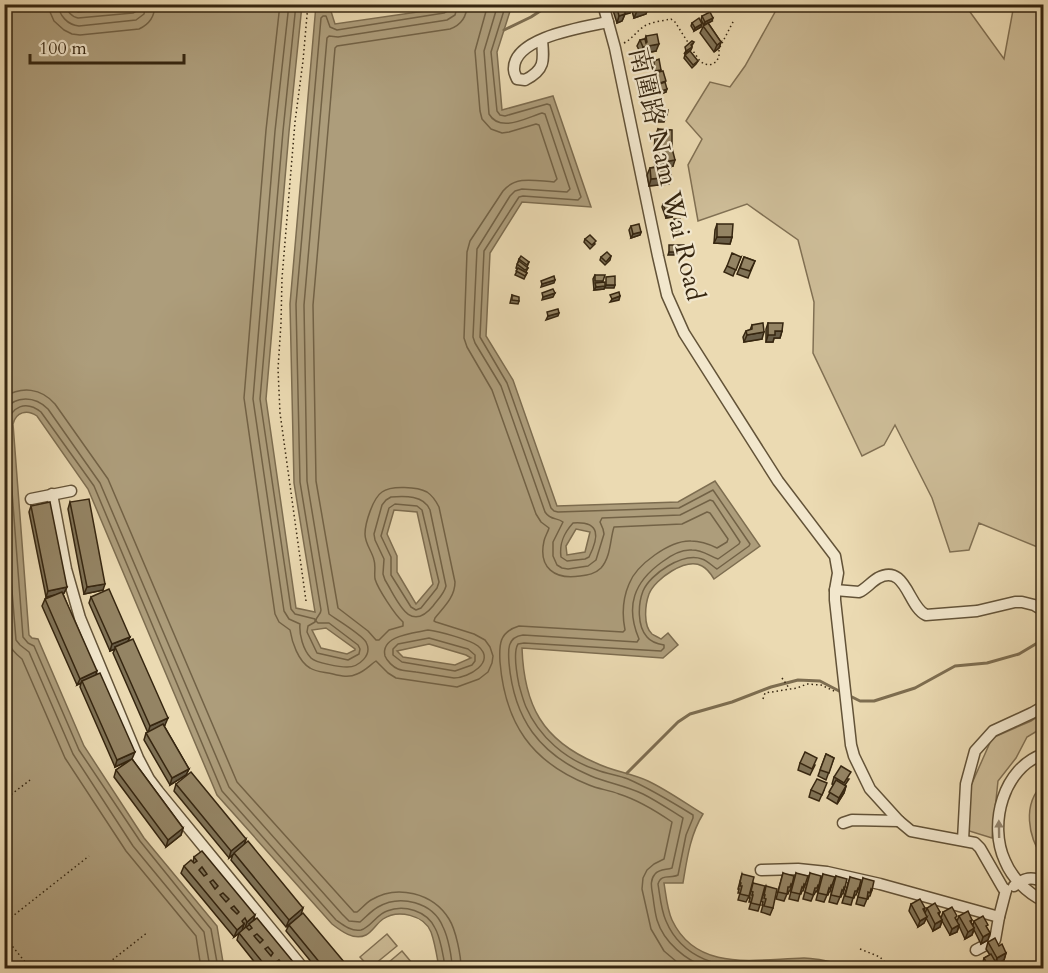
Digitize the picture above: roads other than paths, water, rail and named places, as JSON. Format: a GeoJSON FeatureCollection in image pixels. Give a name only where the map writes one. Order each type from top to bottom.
{"type":"FeatureCollection","features":[{"type":"Feature","properties":{"kind":"street","name":"南圍路 Nam Wai Road"},"geometry":{"type":"LineString","coordinates":[[603,4],[615,48],[667,295],[684,333],[777,481],[835,556],[838,573],[835,590],[839,643],[854,756],[870,789],[899,821],[911,831],[975,843],[1006,890]]}},
{"type":"Feature","properties":{"kind":"street"},"geometry":{"type":"LineString","coordinates":[[542,40],[569,30],[608,22]]}},
{"type":"Feature","properties":{"kind":"street"},"geometry":{"type":"LineString","coordinates":[[31,499],[71,491]]}},
{"type":"Feature","properties":{"kind":"street"},"geometry":{"type":"LineString","coordinates":[[52,494],[75,602],[86,634],[142,766],[158,791],[303,969]]}},
{"type":"Feature","properties":{"kind":"street"},"geometry":{"type":"LineString","coordinates":[[835,590],[859,592],[879,578],[888,575],[904,584],[915,606],[920,613],[926,615],[977,611],[1014,602],[1034,605],[1044,611]]}},
{"type":"Feature","properties":{"kind":"street"},"geometry":{"type":"LineString","coordinates":[[963,840],[966,784],[975,751],[993,731],[1044,706]]}},
{"type":"Feature","properties":{"kind":"street"},"geometry":{"type":"LineString","coordinates":[[1044,754],[1029,761],[1013,779],[1005,794],[999,814],[998,834],[1006,865],[1019,882],[1033,895],[1044,901]]}},
{"type":"Feature","properties":{"kind":"street"},"geometry":{"type":"LineString","coordinates":[[843,823],[852,820],[899,821]]}},
{"type":"Feature","properties":{"kind":"street"},"geometry":{"type":"LineString","coordinates":[[761,870],[798,869],[827,872],[880,884],[999,917]]}},
{"type":"Feature","properties":{"kind":"street"},"geometry":{"type":"LineString","coordinates":[[976,950],[995,940],[1006,890],[1030,878],[1044,882]]}},
{"type":"Feature","properties":{"kind":"water"},"geometry":{"type":"Polygon","coordinates":[[[164,4],[302,5],[266,399],[296,608],[315,612],[294,483],[290,304],[316,5],[329,5],[335,24],[466,5],[512,5],[497,52],[502,110],[553,96],[591,207],[522,202],[490,253],[486,336],[513,380],[557,506],[678,502],[715,481],[760,546],[714,579],[702,566],[688,564],[664,576],[652,588],[646,609],[647,626],[652,634],[661,639],[668,633],[678,645],[663,658],[522,648],[527,687],[532,703],[549,732],[577,754],[602,766],[648,781],[703,814],[692,839],[683,883],[664,883],[672,920],[683,937],[696,948],[712,956],[729,959],[810,958],[859,968],[439,968],[435,945],[428,926],[410,915],[389,916],[368,934],[361,937],[339,930],[217,795],[88,489],[37,416],[26,412],[19,414],[13,424],[29,635],[38,639],[84,746],[144,838],[217,926],[224,968],[5,968],[5,5],[69,5],[78,12],[164,4]],[[394,510],[387,534],[397,556],[397,572],[416,604],[433,584],[417,512],[394,510]],[[576,529],[566,546],[567,555],[585,552],[590,532],[576,529]],[[326,628],[312,630],[321,648],[347,654],[355,650],[326,628]],[[429,644],[397,651],[403,657],[455,665],[471,658],[429,644]]]}},
{"type":"Feature","properties":{"kind":"waterway"},"geometry":{"type":"LineString","coordinates":[[504,30],[551,4]]}},
{"type":"Feature","properties":{"kind":"waterway"},"geometry":{"type":"LineString","coordinates":[[850,696],[860,701],[874,701],[915,688],[955,666],[987,663],[1019,654],[1044,639]]}},
{"type":"Feature","properties":{"kind":"waterway"},"geometry":{"type":"LineString","coordinates":[[627,773],[678,722],[690,714],[798,680],[820,681],[841,692]]}}]}
